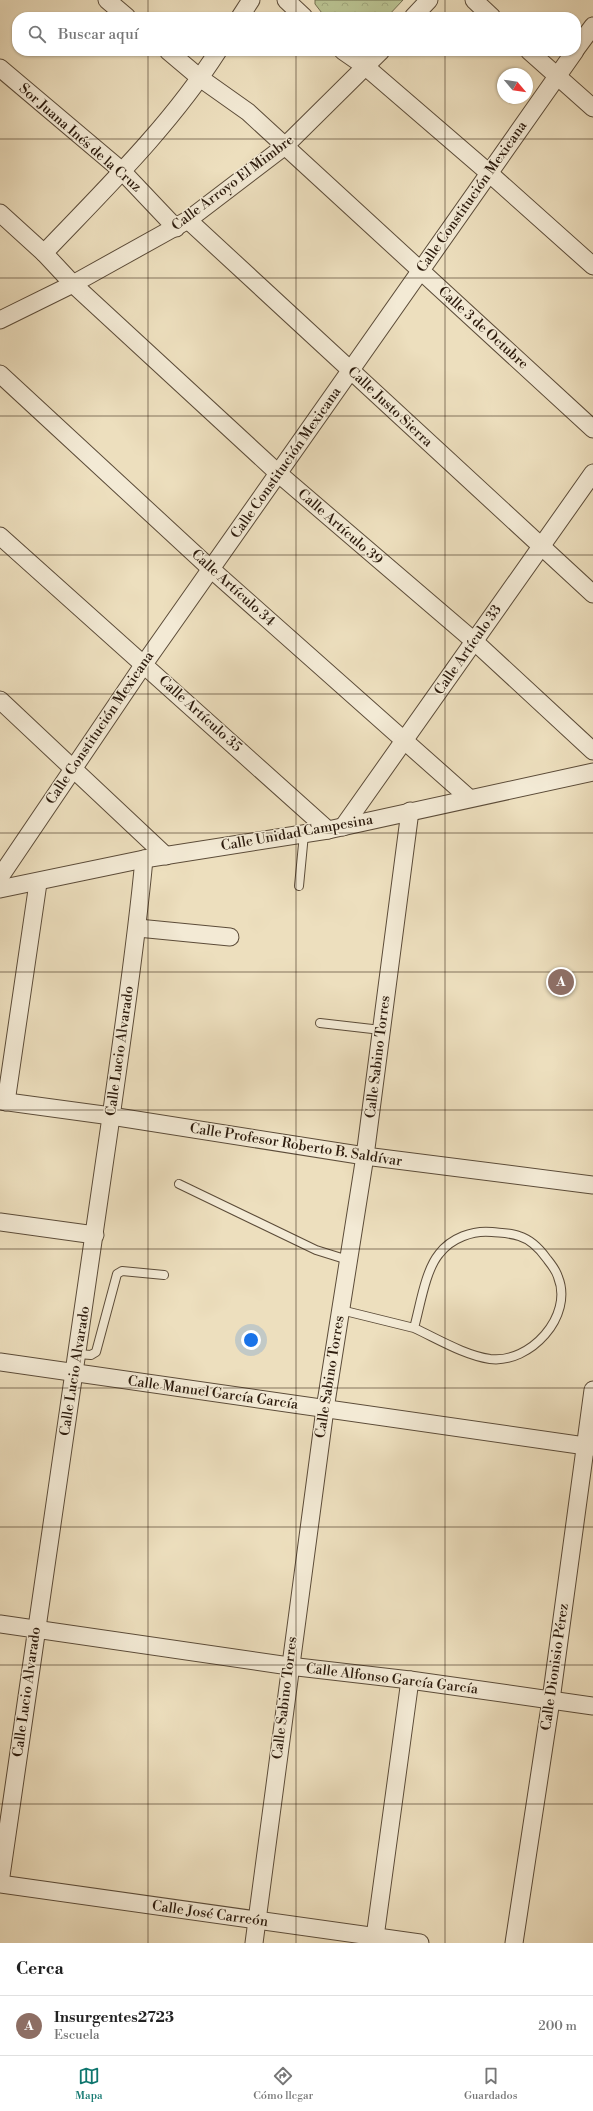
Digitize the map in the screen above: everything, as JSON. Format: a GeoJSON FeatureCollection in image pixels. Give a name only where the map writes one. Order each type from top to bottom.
{"type":"FeatureCollection","features":[{"type":"Feature","properties":{"kind":"street"},"geometry":{"type":"LineString","coordinates":[[107,0],[121,12]]}},
{"type":"Feature","properties":{"kind":"street"},"geometry":{"type":"LineString","coordinates":[[243,12],[250,0]]}},
{"type":"Feature","properties":{"kind":"street"},"geometry":{"type":"LineString","coordinates":[[286,0],[299,12]]}},
{"type":"Feature","properties":{"kind":"street"},"geometry":{"type":"LineString","coordinates":[[418,12],[429,0]]}},
{"type":"Feature","properties":{"kind":"street"},"geometry":{"type":"LineString","coordinates":[[474,0],[487,12]]}},
{"type":"Feature","properties":{"kind":"street","name":"Calle Constitución Mexicana"},"geometry":{"type":"LineString","coordinates":[[581,42],[593,26]]}},
{"type":"Feature","properties":{"kind":"street"},"geometry":{"type":"LineString","coordinates":[[174,56],[200,78]]}},
{"type":"Feature","properties":{"kind":"street"},"geometry":{"type":"LineString","coordinates":[[44,253],[122,171],[200,78],[215,56]]}},
{"type":"Feature","properties":{"kind":"street"},"geometry":{"type":"LineString","coordinates":[[351,56],[366,66],[593,266]]}},
{"type":"Feature","properties":{"kind":"street","name":"Calle Arroyo El Mimbre"},"geometry":{"type":"LineString","coordinates":[[0,320],[73,284],[182,224],[285,146],[376,56]]}},
{"type":"Feature","properties":{"kind":"street"},"geometry":{"type":"LineString","coordinates":[[534,56],[593,108]]}},
{"type":"Feature","properties":{"kind":"street","name":"Calle Constitución Mexicana"},"geometry":{"type":"LineString","coordinates":[[3,865],[279,474],[571,56]]}},
{"type":"Feature","properties":{"kind":"street","name":"Sor Juana Inés de la Cruz"},"geometry":{"type":"LineString","coordinates":[[0,68],[182,224]]}},
{"type":"Feature","properties":{"kind":"street","name":"Calle 3 de Octubre"},"geometry":{"type":"LineString","coordinates":[[200,78],[248,112],[593,428]]}},
{"type":"Feature","properties":{"kind":"street","name":"Calle Artículo 39"},"geometry":{"type":"LineString","coordinates":[[0,213],[44,253],[73,284],[279,474],[474,641],[593,751]]}},
{"type":"Feature","properties":{"kind":"street","name":"Calle Justo Sierra"},"geometry":{"type":"LineString","coordinates":[[182,224],[351,371],[593,594]]}},
{"type":"Feature","properties":{"kind":"street","name":"Calle Artículo 34"},"geometry":{"type":"LineString","coordinates":[[0,374],[211,569],[469,798]]}},
{"type":"Feature","properties":{"kind":"street","name":"Calle Artículo 33"},"geometry":{"type":"LineString","coordinates":[[335,828],[403,740],[593,473]]}},
{"type":"Feature","properties":{"kind":"street","name":"Calle Artículo 35"},"geometry":{"type":"LineString","coordinates":[[0,536],[144,664],[335,828]]}},
{"type":"Feature","properties":{"kind":"street"},"geometry":{"type":"LineString","coordinates":[[0,700],[166,856]]}},
{"type":"Feature","properties":{"kind":"street","name":"Calle Unidad Campesina"},"geometry":{"type":"LineString","coordinates":[[0,889],[144,859],[335,828],[593,772]]}},
{"type":"Feature","properties":{"kind":"street","name":"Calle Sabino Torres"},"geometry":{"type":"LineString","coordinates":[[254,1943],[289,1666],[325,1409],[365,1156],[410,811]]}},
{"type":"Feature","properties":{"kind":"street","name":"Calle Lucio Alvarado"},"geometry":{"type":"LineString","coordinates":[[0,1883],[36,1629],[95,1235],[138,928],[144,859]]}},
{"type":"Feature","properties":{"kind":"street"},"geometry":{"type":"LineString","coordinates":[[3,1101],[38,882]]}},
{"type":"Feature","properties":{"kind":"street"},"geometry":{"type":"LineString","coordinates":[[138,928],[230,937]]}},
{"type":"Feature","properties":{"kind":"street","name":"Calle Profesor Roberto B. Saldívar"},"geometry":{"type":"LineString","coordinates":[[3,1101],[111,1116],[365,1156],[593,1185]]}},
{"type":"Feature","properties":{"kind":"street"},"geometry":{"type":"LineString","coordinates":[[0,1222],[95,1235]]}},
{"type":"Feature","properties":{"kind":"street","name":"Calle Manuel García García"},"geometry":{"type":"LineString","coordinates":[[0,1362],[589,1446]]}},
{"type":"Feature","properties":{"kind":"street","name":"Calle Dionisio Pérez"},"geometry":{"type":"LineString","coordinates":[[514,1943],[589,1446],[593,1390]]}},
{"type":"Feature","properties":{"kind":"street","name":"Calle Alfonso García García"},"geometry":{"type":"LineString","coordinates":[[0,1624],[289,1666],[410,1680],[593,1706]]}},
{"type":"Feature","properties":{"kind":"street"},"geometry":{"type":"LineString","coordinates":[[375,1937],[410,1680]]}},
{"type":"Feature","properties":{"kind":"street","name":"Calle José Carreón"},"geometry":{"type":"LineString","coordinates":[[0,1883],[257,1921],[420,1943]]}},
{"type":"Feature","properties":{"kind":"lane"},"geometry":{"type":"LineString","coordinates":[[299,886],[304,834]]}},
{"type":"Feature","properties":{"kind":"lane"},"geometry":{"type":"LineString","coordinates":[[320,1022],[381,1030]]}},
{"type":"Feature","properties":{"kind":"lane"},"geometry":{"type":"LineString","coordinates":[[179,1184],[316,1250],[348,1260]]}},
{"type":"Feature","properties":{"kind":"lane"},"geometry":{"type":"LineString","coordinates":[[341,1310],[414,1328],[472,1354],[491,1359],[510,1358],[531,1348],[549,1330],[558,1314],[561,1294],[559,1277],[538,1246],[519,1236],[481,1231],[468,1233],[454,1241],[439,1253],[432,1265],[414,1328]]}},
{"type":"Feature","properties":{"kind":"lane"},"geometry":{"type":"LineString","coordinates":[[78,1354],[91,1356],[96,1352],[116,1274],[122,1271],[164,1275]]}},
{"type":"Feature","properties":{"kind":"green space"},"geometry":{"type":"Polygon","coordinates":[[[315,0],[403,0],[392,12],[321,12],[315,4],[315,0]]]}},
{"type":"Feature","properties":{"kind":"place","name":"Insurgentes2723"},"geometry":{"type":"Point","coordinates":[561,982]}}]}
